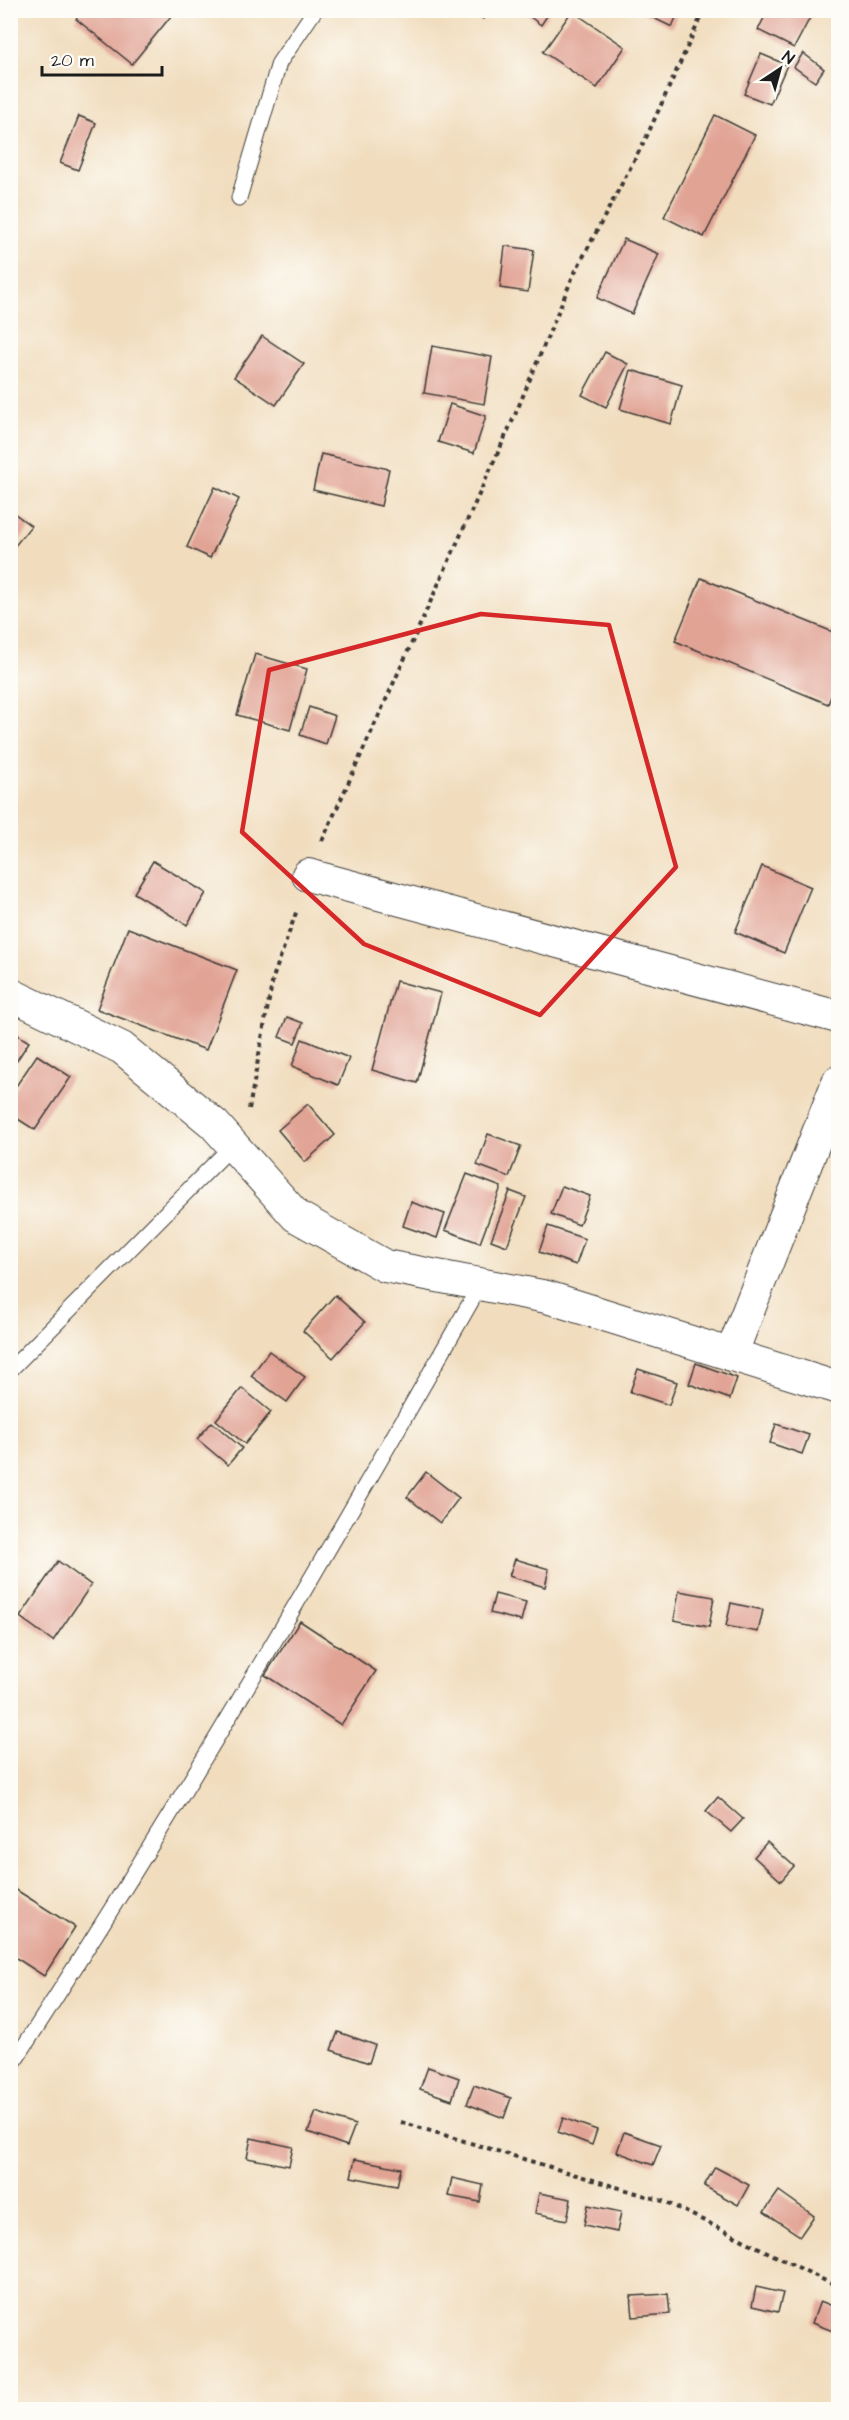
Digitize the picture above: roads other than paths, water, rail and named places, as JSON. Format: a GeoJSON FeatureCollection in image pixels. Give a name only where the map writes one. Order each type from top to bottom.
{"type":"FeatureCollection","features":[{"type":"Feature","properties":{"kind":"street"},"geometry":{"type":"LineString","coordinates":[[308,875],[838,1017]]}},
{"type":"Feature","properties":{"kind":"street"},"geometry":{"type":"LineString","coordinates":[[11,996],[122,1048],[214,1124],[296,1216],[385,1266],[547,1297],[838,1388]]}},
{"type":"Feature","properties":{"kind":"street"},"geometry":{"type":"LineString","coordinates":[[731,1355],[838,1082]]}},
{"type":"Feature","properties":{"kind":"lane"},"geometry":{"type":"LineString","coordinates":[[239,198],[279,63],[315,10]]}},
{"type":"Feature","properties":{"kind":"lane"},"geometry":{"type":"LineString","coordinates":[[10,1370],[243,1156]]}},
{"type":"Feature","properties":{"kind":"lane"},"geometry":{"type":"LineString","coordinates":[[10,2068],[112,1913],[307,1590],[481,1284]]}}]}
